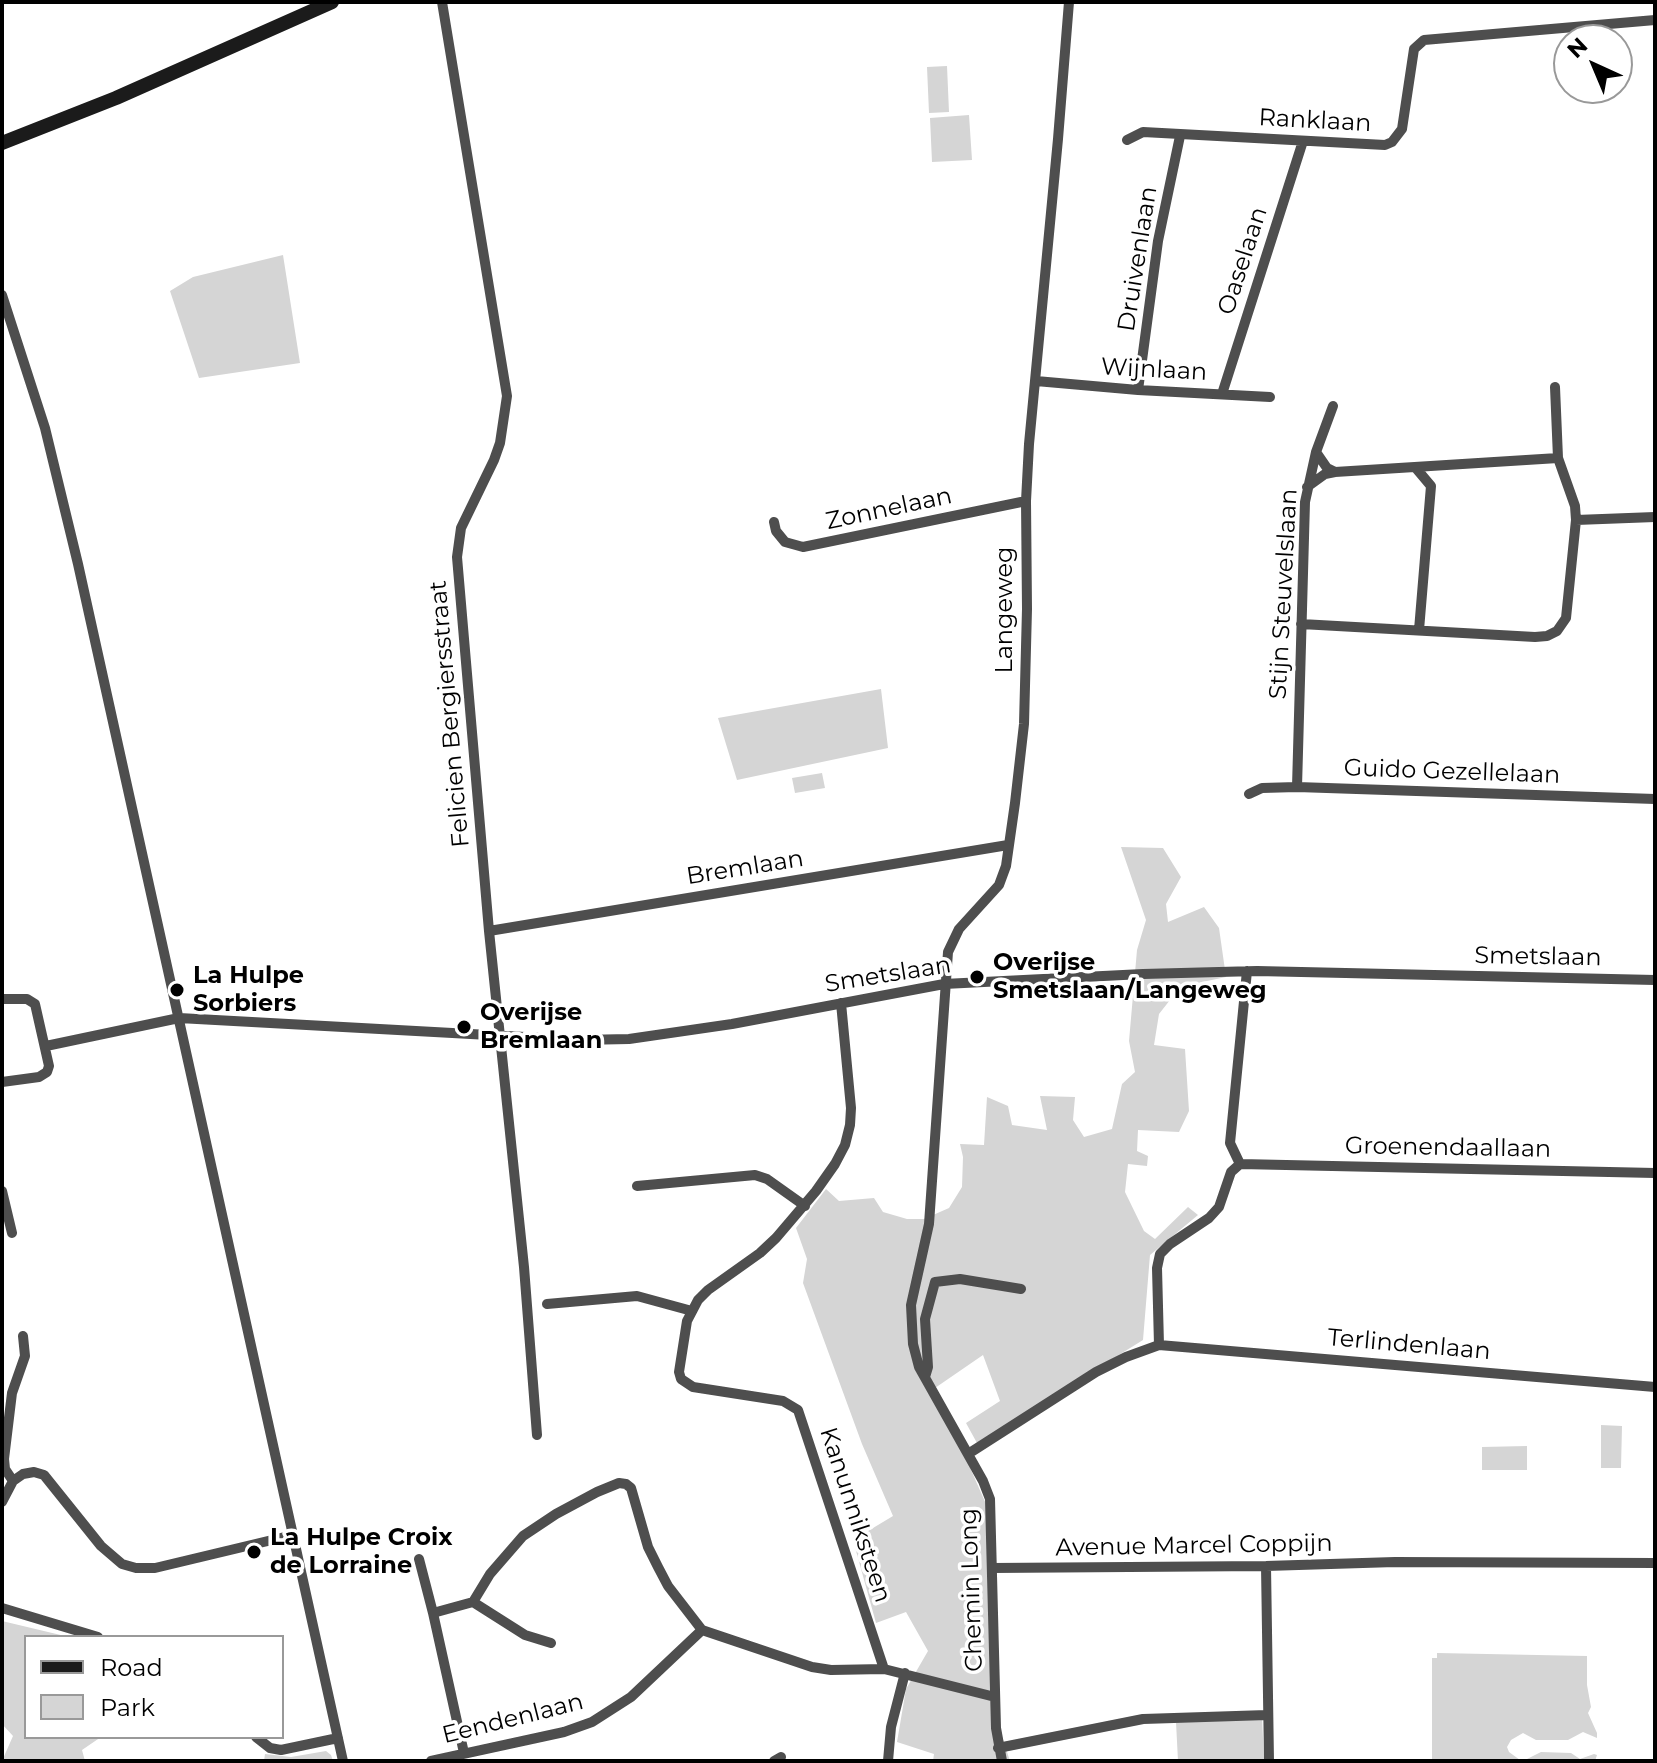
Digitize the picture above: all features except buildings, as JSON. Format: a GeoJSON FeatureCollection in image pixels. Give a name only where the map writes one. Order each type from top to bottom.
{"type":"FeatureCollection","features":[{"type":"Feature","properties":{"kind":"street"},"geometry":{"type":"LineString","coordinates":[[2,143],[116,98],[332,2]]}},
{"type":"Feature","properties":{"kind":"street","name":"Felicien Bergiersstraat"},"geometry":{"type":"LineString","coordinates":[[442,2],[507,396],[500,443],[461,528],[457,557],[537,1435]]}},
{"type":"Feature","properties":{"kind":"street","name":"Langeweg"},"geometry":{"type":"LineString","coordinates":[[931,1198],[944,984],[951,941],[999,885],[1006,866],[1024,724],[1026,501],[1069,2]]}},
{"type":"Feature","properties":{"kind":"street","name":"Ranklaan"},"geometry":{"type":"LineString","coordinates":[[1127,140],[1143,132],[1385,145],[1392,142],[1402,129],[1414,49],[1424,40],[1655,20]]}},
{"type":"Feature","properties":{"kind":"street","name":"Druivenlaan"},"geometry":{"type":"LineString","coordinates":[[1138,390],[1158,241],[1180,136]]}},
{"type":"Feature","properties":{"kind":"street","name":"Oaselaan"},"geometry":{"type":"LineString","coordinates":[[1222,394],[1303,141]]}},
{"type":"Feature","properties":{"kind":"street"},"geometry":{"type":"LineString","coordinates":[[2,295],[45,428],[78,564],[343,1761]]}},
{"type":"Feature","properties":{"kind":"street","name":"Wijnlaan"},"geometry":{"type":"LineString","coordinates":[[1036,381],[1270,397]]}},
{"type":"Feature","properties":{"kind":"street"},"geometry":{"type":"LineString","coordinates":[[1301,624],[1535,637],[1557,631],[1566,618],[1576,520],[1575,506],[1558,458],[1555,387]]}},
{"type":"Feature","properties":{"kind":"street","name":"Stijn Steuvelslaan"},"geometry":{"type":"LineString","coordinates":[[1297,787],[1307,487],[1333,406]]}},
{"type":"Feature","properties":{"kind":"street"},"geometry":{"type":"LineString","coordinates":[[1316,452],[1327,468],[1335,472]]}},
{"type":"Feature","properties":{"kind":"street"},"geometry":{"type":"LineString","coordinates":[[1307,487],[1325,474],[1335,472],[1558,458]]}},
{"type":"Feature","properties":{"kind":"street"},"geometry":{"type":"LineString","coordinates":[[1419,630],[1431,486],[1436,474],[1446,466]]}},
{"type":"Feature","properties":{"kind":"street"},"geometry":{"type":"LineString","coordinates":[[1415,467],[1431,486]]}},
{"type":"Feature","properties":{"kind":"street","name":"Zonnelaan"},"geometry":{"type":"LineString","coordinates":[[774,522],[776,531],[785,542],[803,547],[1026,501]]}},
{"type":"Feature","properties":{"kind":"street"},"geometry":{"type":"LineString","coordinates":[[1576,520],[1655,517]]}},
{"type":"Feature","properties":{"kind":"street","name":"Guido Gezellelaan"},"geometry":{"type":"LineString","coordinates":[[1249,794],[1262,788],[1297,787],[1655,799]]}},
{"type":"Feature","properties":{"kind":"street","name":"Bremlaan"},"geometry":{"type":"LineString","coordinates":[[489,931],[1008,845]]}},
{"type":"Feature","properties":{"kind":"street"},"geometry":{"type":"LineString","coordinates":[[968,1454],[1096,1372],[1134,1353],[1159,1345],[1157,1268],[1160,1254],[1219,1207],[1231,1172],[1240,1164],[1230,1143],[1247,971]]}},
{"type":"Feature","properties":{"kind":"street","name":"Smetslaan"},"geometry":{"type":"LineString","coordinates":[[46,1046],[179,1018],[580,1040],[629,1039],[732,1024],[944,984],[1247,971],[1655,980]]}},
{"type":"Feature","properties":{"kind":"street"},"geometry":{"type":"LineString","coordinates":[[2,999],[31,1000],[38,1014],[49,1066],[47,1072],[39,1077],[2,1082]]}},
{"type":"Feature","properties":{"kind":"street","name":"Kanunniksteen"},"geometry":{"type":"LineString","coordinates":[[841,1003],[850,1125],[835,1164],[805,1206],[760,1253],[708,1290],[692,1311],[687,1321],[679,1372],[686,1384],[783,1401],[791,1404],[801,1416],[884,1669]]}},
{"type":"Feature","properties":{"kind":"street","name":"Groenendaallaan"},"geometry":{"type":"LineString","coordinates":[[1240,1164],[1655,1173]]}},
{"type":"Feature","properties":{"kind":"street"},"geometry":{"type":"LineString","coordinates":[[637,1186],[755,1175],[767,1179],[805,1206]]}},
{"type":"Feature","properties":{"kind":"street"},"geometry":{"type":"LineString","coordinates":[[2,1191],[12,1233]]}},
{"type":"Feature","properties":{"kind":"street","name":"Chemin Long"},"geometry":{"type":"LineString","coordinates":[[931,1198],[928,1238],[914,1286],[911,1317],[913,1344],[925,1377],[990,1499],[995,1697],[998,1748],[1002,1761]]}},
{"type":"Feature","properties":{"kind":"street"},"geometry":{"type":"LineString","coordinates":[[925,1377],[928,1367],[925,1319],[935,1282],[960,1279],[1021,1289]]}},
{"type":"Feature","properties":{"kind":"street"},"geometry":{"type":"LineString","coordinates":[[547,1304],[637,1296],[692,1311]]}},
{"type":"Feature","properties":{"kind":"street"},"geometry":{"type":"LineString","coordinates":[[13,1481],[5,1469],[4,1459],[12,1393],[25,1356],[23,1336]]}},
{"type":"Feature","properties":{"kind":"street","name":"Terlindenlaan"},"geometry":{"type":"LineString","coordinates":[[1159,1345],[1655,1387]]}},
{"type":"Feature","properties":{"kind":"street"},"geometry":{"type":"LineString","coordinates":[[2,1502],[13,1481],[23,1474],[34,1472],[44,1475],[101,1546],[122,1564],[136,1568],[155,1568],[293,1535]]}},
{"type":"Feature","properties":{"kind":"street"},"geometry":{"type":"LineString","coordinates":[[473,1602],[479,1589],[511,1548],[536,1526],[597,1492],[619,1483],[626,1484],[631,1488],[648,1547],[663,1577],[684,1610],[702,1630],[812,1667],[831,1670],[884,1669],[995,1697]]}},
{"type":"Feature","properties":{"kind":"street"},"geometry":{"type":"LineString","coordinates":[[419,1559],[464,1753]]}},
{"type":"Feature","properties":{"kind":"street","name":"Avenue Marcel Coppijn"},"geometry":{"type":"LineString","coordinates":[[992,1568],[1395,1562],[1655,1563]]}},
{"type":"Feature","properties":{"kind":"street"},"geometry":{"type":"LineString","coordinates":[[1266,1566],[1269,1761]]}},
{"type":"Feature","properties":{"kind":"street"},"geometry":{"type":"LineString","coordinates":[[433,1613],[473,1602],[525,1635],[551,1643]]}},
{"type":"Feature","properties":{"kind":"street"},"geometry":{"type":"LineString","coordinates":[[2,1608],[91,1635]]}},
{"type":"Feature","properties":{"kind":"street","name":"Eendenlaan"},"geometry":{"type":"LineString","coordinates":[[431,1761],[452,1759],[464,1753],[564,1732],[592,1722],[631,1697],[702,1630]]}},
{"type":"Feature","properties":{"kind":"street"},"geometry":{"type":"LineString","coordinates":[[888,1761],[891,1727],[905,1673]]}},
{"type":"Feature","properties":{"kind":"street"},"geometry":{"type":"LineString","coordinates":[[998,1748],[1143,1719],[1267,1715]]}},
{"type":"Feature","properties":{"kind":"street"},"geometry":{"type":"LineString","coordinates":[[259,1739],[270,1748],[281,1750],[338,1738]]}},
{"type":"Feature","properties":{"kind":"green space"},"geometry":{"type":"Polygon","coordinates":[[[947,66],[949,112],[929,113],[927,67],[947,66]]]}},
{"type":"Feature","properties":{"kind":"green space"},"geometry":{"type":"Polygon","coordinates":[[[969,115],[972,160],[932,162],[930,118],[969,115]]]}},
{"type":"Feature","properties":{"kind":"green space"},"geometry":{"type":"Polygon","coordinates":[[[283,255],[300,363],[199,378],[170,291],[193,277],[283,255]]]}},
{"type":"Feature","properties":{"kind":"green space"},"geometry":{"type":"Polygon","coordinates":[[[881,689],[888,748],[737,780],[718,718],[881,689]]]}},
{"type":"Feature","properties":{"kind":"green space"},"geometry":{"type":"Polygon","coordinates":[[[822,773],[825,788],[795,793],[792,778],[822,773]]]}},
{"type":"Feature","properties":{"kind":"green space"},"geometry":{"type":"Polygon","coordinates":[[[1121,847],[1163,848],[1181,877],[1166,904],[1168,922],[1204,907],[1219,928],[1226,977],[1188,985],[1159,1014],[1154,1045],[1185,1049],[1189,1111],[1179,1132],[1138,1130],[1137,1151],[1148,1156],[1147,1166],[1128,1164],[1125,1192],[1144,1231],[1155,1239],[1188,1207],[1198,1215],[1150,1255],[1143,1340],[977,1443],[966,1423],[1000,1401],[983,1355],[935,1388],[986,1504],[991,1703],[1010,1761],[933,1761],[934,1754],[897,1742],[906,1689],[928,1651],[906,1612],[876,1623],[853,1540],[893,1516],[862,1444],[803,1283],[807,1259],[796,1228],[826,1189],[839,1201],[874,1198],[883,1212],[907,1219],[924,1219],[949,1208],[962,1187],[960,1144],[984,1145],[987,1097],[1008,1106],[1012,1125],[1047,1130],[1040,1096],[1075,1097],[1073,1120],[1084,1137],[1112,1129],[1122,1084],[1135,1072],[1129,1041],[1137,950],[1146,920],[1121,847]]]}},
{"type":"Feature","properties":{"kind":"green space"},"geometry":{"type":"Polygon","coordinates":[[[1601,1425],[1622,1426],[1621,1468],[1601,1468],[1601,1425]]]}},
{"type":"Feature","properties":{"kind":"green space"},"geometry":{"type":"Polygon","coordinates":[[[1527,1446],[1527,1470],[1482,1470],[1482,1447],[1527,1446]]]}},
{"type":"Feature","properties":{"kind":"green space"},"geometry":{"type":"Polygon","coordinates":[[[2,1621],[61,1635],[24,1635],[24,1739],[98,1739],[82,1750],[85,1761],[2,1761],[13,1736],[2,1724],[2,1621]]]}},
{"type":"Feature","properties":{"kind":"green space"},"geometry":{"type":"Polygon","coordinates":[[[1437,1653],[1587,1656],[1591,1707],[1588,1713],[1597,1738],[1583,1732],[1568,1740],[1536,1740],[1523,1733],[1511,1740],[1507,1747],[1520,1760],[1541,1752],[1571,1753],[1580,1759],[1594,1754],[1597,1755],[1595,1761],[1432,1761],[1432,1658],[1437,1658],[1437,1653]]]}},
{"type":"Feature","properties":{"kind":"green space"},"geometry":{"type":"Polygon","coordinates":[[[1262,1716],[1264,1761],[1178,1761],[1176,1722],[1262,1716]]]}},
{"type":"Feature","properties":{"kind":"green space"},"geometry":{"type":"Polygon","coordinates":[[[326,1751],[333,1761],[264,1761],[265,1754],[291,1757],[326,1751]]]}},
{"type":"Feature","properties":{"kind":"place","name":"Overijse Smetslaan/Langeweg"},"geometry":{"type":"Point","coordinates":[977,977]}},
{"type":"Feature","properties":{"kind":"place","name":"La Hulpe Sorbiers"},"geometry":{"type":"Point","coordinates":[177,990]}},
{"type":"Feature","properties":{"kind":"place","name":"Overijse Bremlaan"},"geometry":{"type":"Point","coordinates":[464,1027]}},
{"type":"Feature","properties":{"kind":"place","name":"La Hulpe Croix de Lorraine"},"geometry":{"type":"Point","coordinates":[254,1552]}}]}
